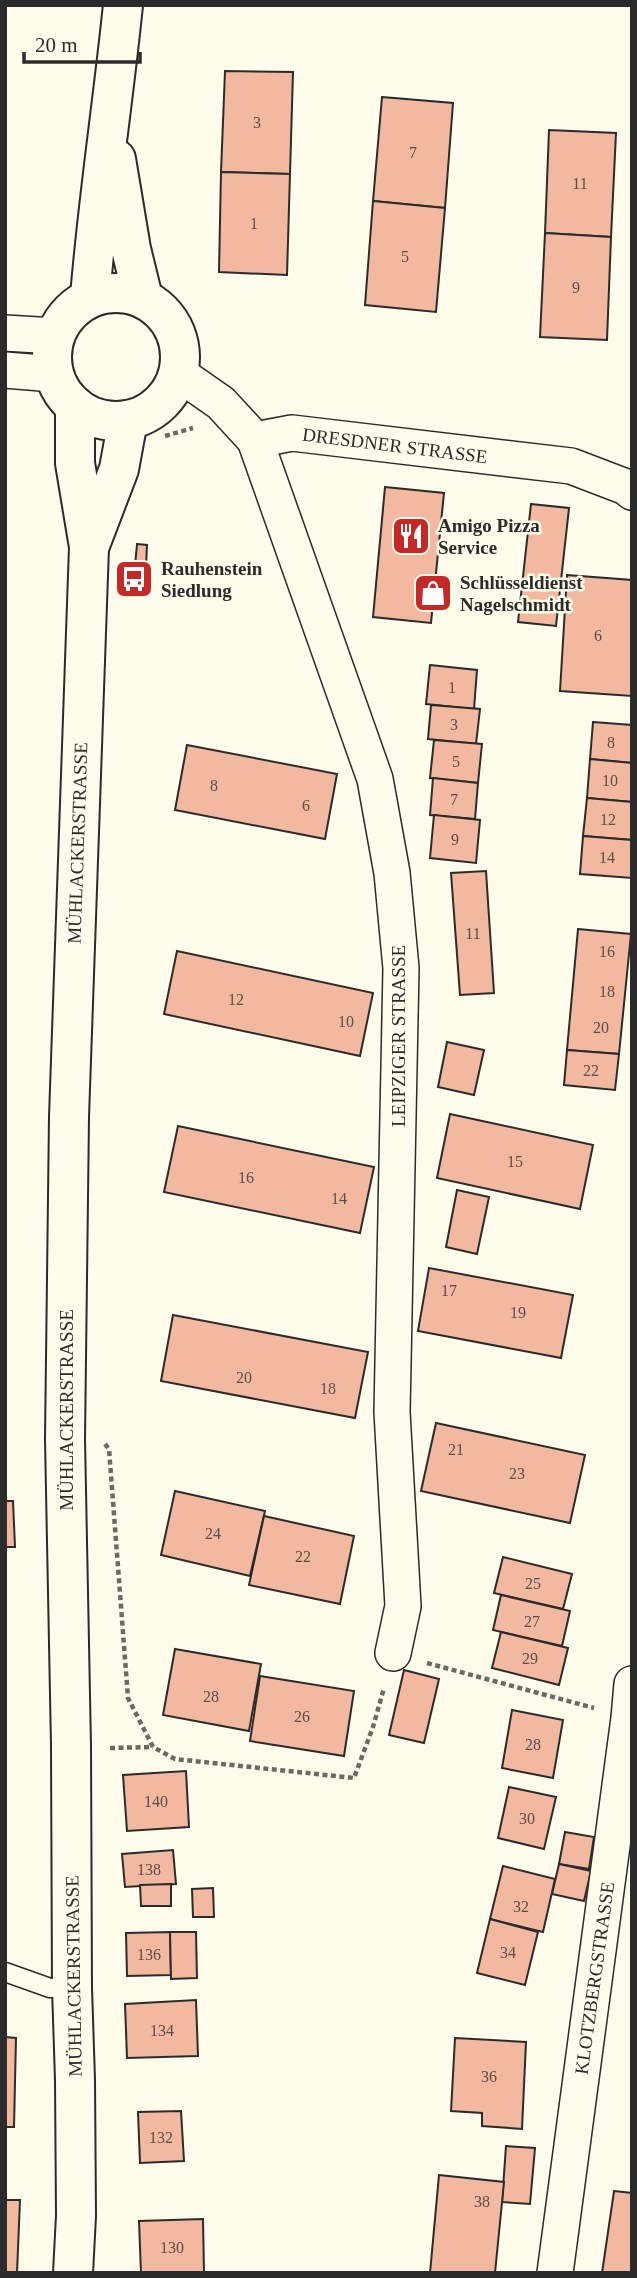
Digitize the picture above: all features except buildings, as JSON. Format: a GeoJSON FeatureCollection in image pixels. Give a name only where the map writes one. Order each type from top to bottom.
{"type":"FeatureCollection","features":[{"type":"Feature","properties":{"kind":"street"},"geometry":{"type":"LineString","coordinates":[[90,297],[97,212],[111,125],[123,5]]}},
{"type":"Feature","properties":{"kind":"street"},"geometry":{"type":"LineString","coordinates":[[111,125],[131,249],[143,298]]}},
{"type":"Feature","properties":{"kind":"street"},"geometry":{"type":"LineString","coordinates":[[108,292],[143,298],[158,307],[170,321],[178,338],[181,355],[172,390],[160,404],[145,414],[128,420],[110,421],[91,416],[75,406],[62,391],[55,355],[63,320],[75,307],[90,297],[108,292]]}},
{"type":"Feature","properties":{"kind":"street"},"geometry":{"type":"LineString","coordinates":[[5,333],[55,355]]}},
{"type":"Feature","properties":{"kind":"street"},"geometry":{"type":"LineString","coordinates":[[5,370],[55,355]]}},
{"type":"Feature","properties":{"kind":"street"},"geometry":{"type":"LineString","coordinates":[[178,373],[221,403],[255,440]]}},
{"type":"Feature","properties":{"kind":"street","name":"MÜHLACKERSTRASSE"},"geometry":{"type":"LineString","coordinates":[[73,2273],[76,2216],[75,2080],[65,1438],[69,1117],[80,743],[89,547],[75,463],[75,406]]}},
{"type":"Feature","properties":{"kind":"street","name":"MÜHLACKERSTRASSE"},"geometry":{"type":"LineString","coordinates":[[89,547],[119,469],[128,420]]}},
{"type":"Feature","properties":{"kind":"street","name":"DRESDNER STRASSE"},"geometry":{"type":"LineString","coordinates":[[255,440],[292,433],[571,466],[626,487],[632,492]]}},
{"type":"Feature","properties":{"kind":"street","name":"LEIPZIGER STRASSE"},"geometry":{"type":"LineString","coordinates":[[255,440],[375,779],[392,873],[401,968],[391,1412],[403,1606],[393,1653]]}},
{"type":"Feature","properties":{"kind":"street","name":"KLOTZBERGSTRASSE"},"geometry":{"type":"LineString","coordinates":[[555,2273],[630,1701]]}},
{"type":"Feature","properties":{"kind":"lane"},"geometry":{"type":"LineString","coordinates":[[5,1972],[50,1988],[72,1988]]}},
{"type":"Feature","properties":{"kind":"path"},"geometry":{"type":"LineString","coordinates":[[65,1438],[100,1440],[109,1449],[128,1698],[153,1747]]}},
{"type":"Feature","properties":{"kind":"path"},"geometry":{"type":"LineString","coordinates":[[105,1748],[153,1747],[175,1759],[354,1778],[373,1727],[393,1653],[630,1701]]}},
{"type":"Feature","properties":{"kind":"place","name":"Amigo Pizza Service"},"geometry":{"type":"Point","coordinates":[411,536]}},
{"type":"Feature","properties":{"kind":"place","name":"Rauhenstein Siedlung"},"geometry":{"type":"Point","coordinates":[134,579]}},
{"type":"Feature","properties":{"kind":"place","name":"Schlüsseldienst Nagelschmidt"},"geometry":{"type":"Point","coordinates":[433,593]}}]}
